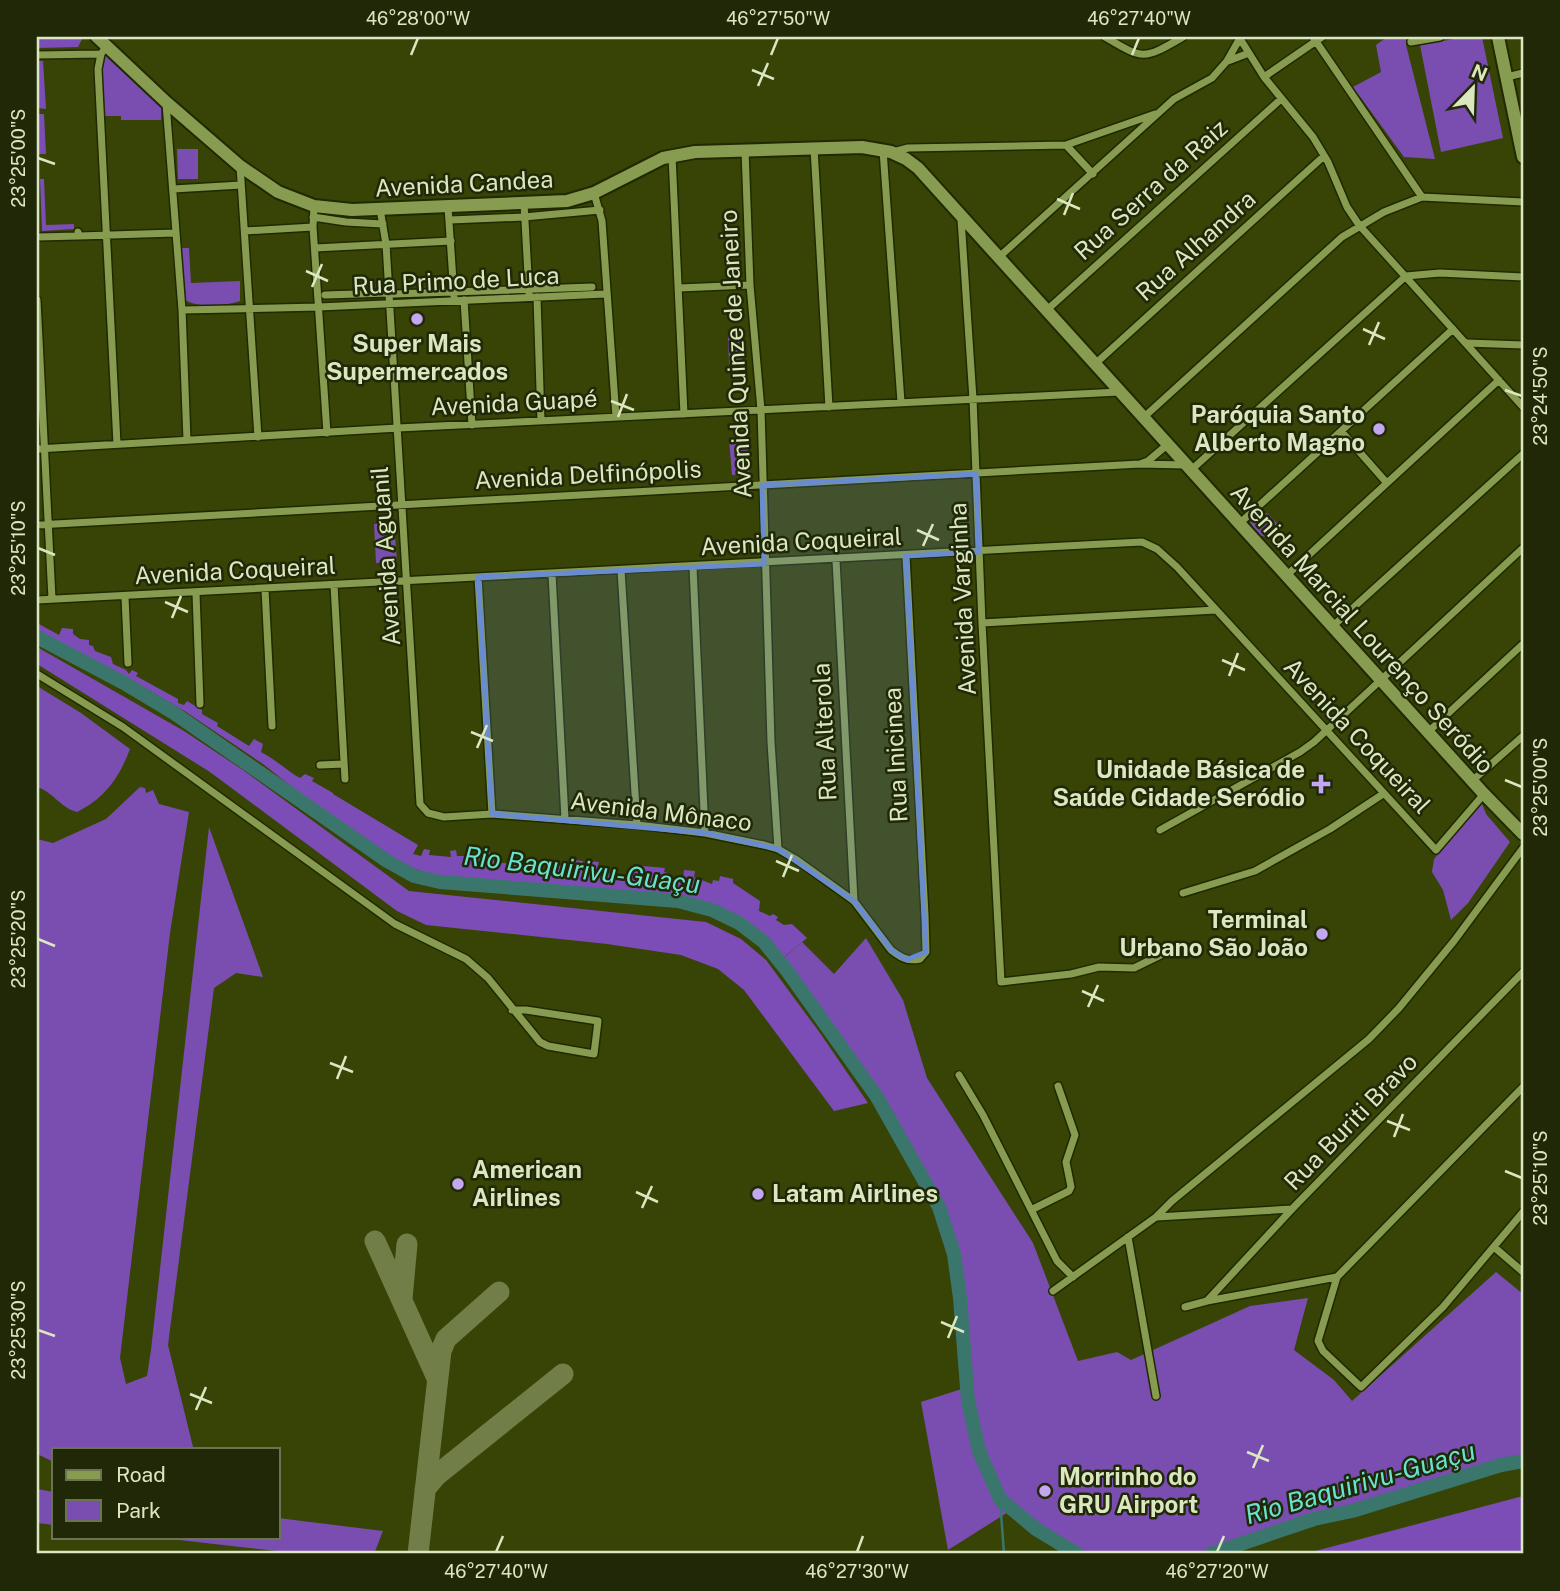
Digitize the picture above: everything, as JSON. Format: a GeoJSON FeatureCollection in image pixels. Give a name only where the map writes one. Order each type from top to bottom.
{"type":"FeatureCollection","features":[{"type":"Feature","properties":{"kind":"main road","name":"Avenida Candea"},"geometry":{"type":"LineString","coordinates":[[97,37],[104,51],[240,166],[314,212],[380,209],[449,213],[524,203],[566,201],[594,193],[649,164],[695,152],[862,147],[887,151]]}},
{"type":"Feature","properties":{"kind":"main road"},"geometry":{"type":"LineString","coordinates":[[1498,37],[1523,157]]}},
{"type":"Feature","properties":{"kind":"main road","name":"Avenida Marcial Lourenço Seródio"},"geometry":{"type":"LineString","coordinates":[[887,151],[912,163],[961,215],[1483,794],[1523,834]]}},
{"type":"Feature","properties":{"kind":"street"},"geometry":{"type":"LineString","coordinates":[[1105,37],[1140,55],[1155,53],[1183,37]]}},
{"type":"Feature","properties":{"kind":"street"},"geometry":{"type":"LineString","coordinates":[[1411,42],[1440,37]]}},
{"type":"Feature","properties":{"kind":"street"},"geometry":{"type":"LineString","coordinates":[[999,257],[1157,114],[1184,93],[1212,78],[1227,61],[1239,38],[1281,99],[1313,137],[1359,225],[1523,407]]}},
{"type":"Feature","properties":{"kind":"street"},"geometry":{"type":"LineString","coordinates":[[1265,77],[1317,38],[1422,197]]}},
{"type":"Feature","properties":{"kind":"street"},"geometry":{"type":"LineString","coordinates":[[37,55],[104,51]]}},
{"type":"Feature","properties":{"kind":"street"},"geometry":{"type":"LineString","coordinates":[[104,51],[98,61],[117,444]]}},
{"type":"Feature","properties":{"kind":"street"},"geometry":{"type":"LineString","coordinates":[[1227,61],[1249,53]]}},
{"type":"Feature","properties":{"kind":"street"},"geometry":{"type":"LineString","coordinates":[[1507,78],[1523,73]]}},
{"type":"Feature","properties":{"kind":"street","name":"Rua Serra da Raiz"},"geometry":{"type":"LineString","coordinates":[[1048,309],[1281,99]]}},
{"type":"Feature","properties":{"kind":"street"},"geometry":{"type":"LineString","coordinates":[[166,102],[182,310],[187,440]]}},
{"type":"Feature","properties":{"kind":"street"},"geometry":{"type":"LineString","coordinates":[[901,402],[887,151],[908,148],[1066,145],[1157,114]]}},
{"type":"Feature","properties":{"kind":"street"},"geometry":{"type":"LineString","coordinates":[[1066,145],[1093,174]]}},
{"type":"Feature","properties":{"kind":"street"},"geometry":{"type":"LineString","coordinates":[[814,148],[829,407]]}},
{"type":"Feature","properties":{"kind":"street","name":"Avenida Quinze de Janeiro"},"geometry":{"type":"LineString","coordinates":[[745,150],[750,285],[761,410],[764,564],[778,849]]}},
{"type":"Feature","properties":{"kind":"street"},"geometry":{"type":"LineString","coordinates":[[672,156],[684,414]]}},
{"type":"Feature","properties":{"kind":"street","name":"Rua Alhandra"},"geometry":{"type":"LineString","coordinates":[[1096,365],[1324,156]]}},
{"type":"Feature","properties":{"kind":"street"},"geometry":{"type":"LineString","coordinates":[[240,166],[258,437]]}},
{"type":"Feature","properties":{"kind":"street"},"geometry":{"type":"LineString","coordinates":[[173,189],[241,186]]}},
{"type":"Feature","properties":{"kind":"street"},"geometry":{"type":"LineString","coordinates":[[594,193],[600,210],[616,417]]}},
{"type":"Feature","properties":{"kind":"street"},"geometry":{"type":"LineString","coordinates":[[1142,418],[1283,289],[1359,225],[1397,205],[1422,197],[1523,202]]}},
{"type":"Feature","properties":{"kind":"street"},"geometry":{"type":"LineString","coordinates":[[524,203],[541,421]]}},
{"type":"Feature","properties":{"kind":"street","name":"Avenida Aguanil"},"geometry":{"type":"LineString","coordinates":[[380,209],[391,294],[389,303],[420,804],[428,813]]}},
{"type":"Feature","properties":{"kind":"street"},"geometry":{"type":"LineString","coordinates":[[454,296],[449,213],[524,217],[600,210]]}},
{"type":"Feature","properties":{"kind":"street"},"geometry":{"type":"LineString","coordinates":[[327,433],[314,212],[346,222],[383,224]]}},
{"type":"Feature","properties":{"kind":"street","name":"Avenida Varginha"},"geometry":{"type":"LineString","coordinates":[[961,215],[973,399],[1001,982],[1071,974],[1099,967],[1134,968],[1175,947]]}},
{"type":"Feature","properties":{"kind":"street"},"geometry":{"type":"LineString","coordinates":[[245,231],[313,227]]}},
{"type":"Feature","properties":{"kind":"street"},"geometry":{"type":"LineString","coordinates":[[37,237],[78,236],[78,232],[79,236],[175,233]]}},
{"type":"Feature","properties":{"kind":"street"},"geometry":{"type":"LineString","coordinates":[[315,248],[452,241]]}},
{"type":"Feature","properties":{"kind":"street"},"geometry":{"type":"LineString","coordinates":[[1188,468],[1406,276],[1440,273],[1523,277]]}},
{"type":"Feature","properties":{"kind":"street"},"geometry":{"type":"LineString","coordinates":[[679,288],[750,285]]}},
{"type":"Feature","properties":{"kind":"street"},"geometry":{"type":"LineString","coordinates":[[324,295],[532,294],[592,287]]}},
{"type":"Feature","properties":{"kind":"street","name":"Rua Primo de Luca"},"geometry":{"type":"LineString","coordinates":[[182,310],[319,307],[454,296],[464,300],[532,294],[605,294]]}},
{"type":"Feature","properties":{"kind":"street"},"geometry":{"type":"LineString","coordinates":[[464,300],[472,425]]}},
{"type":"Feature","properties":{"kind":"street"},"geometry":{"type":"LineString","coordinates":[[37,303],[41,449],[49,525],[52,599]]}},
{"type":"Feature","properties":{"kind":"street"},"geometry":{"type":"LineString","coordinates":[[1240,523],[1453,329]]}},
{"type":"Feature","properties":{"kind":"street"},"geometry":{"type":"LineString","coordinates":[[1467,343],[1523,345]]}},
{"type":"Feature","properties":{"kind":"street"},"geometry":{"type":"LineString","coordinates":[[1287,575],[1499,380]]}},
{"type":"Feature","properties":{"kind":"street","name":"Avenida Guapé"},"geometry":{"type":"LineString","coordinates":[[41,449],[398,428],[1119,392]]}},
{"type":"Feature","properties":{"kind":"street"},"geometry":{"type":"LineString","coordinates":[[1340,431],[1387,482]]}},
{"type":"Feature","properties":{"kind":"street"},"geometry":{"type":"LineString","coordinates":[[1140,464],[1148,461],[1167,445]]}},
{"type":"Feature","properties":{"kind":"street"},"geometry":{"type":"LineString","coordinates":[[1333,626],[1523,454]]}},
{"type":"Feature","properties":{"kind":"street","name":"Avenida Delfinópolis"},"geometry":{"type":"LineString","coordinates":[[37,525],[1140,464],[1188,468]]}},
{"type":"Feature","properties":{"kind":"street","name":"Avenida Coqueiral"},"geometry":{"type":"LineString","coordinates":[[37,600],[764,564],[1142,542],[1165,556],[1436,850],[1483,794]]}},
{"type":"Feature","properties":{"kind":"street"},"geometry":{"type":"LineString","coordinates":[[1160,830],[1300,752],[1325,732],[1523,548]]}},
{"type":"Feature","properties":{"kind":"street","name":"Rua Inicinea"},"geometry":{"type":"LineString","coordinates":[[906,556],[926,952]]}},
{"type":"Feature","properties":{"kind":"street","name":"Rua Alterola"},"geometry":{"type":"LineString","coordinates":[[836,560],[854,901]]}},
{"type":"Feature","properties":{"kind":"street"},"geometry":{"type":"LineString","coordinates":[[693,567],[705,833]]}},
{"type":"Feature","properties":{"kind":"street"},"geometry":{"type":"LineString","coordinates":[[621,570],[637,825]]}},
{"type":"Feature","properties":{"kind":"street"},"geometry":{"type":"LineString","coordinates":[[552,574],[565,819]]}},
{"type":"Feature","properties":{"kind":"street"},"geometry":{"type":"LineString","coordinates":[[478,577],[492,814]]}},
{"type":"Feature","properties":{"kind":"street"},"geometry":{"type":"LineString","coordinates":[[334,585],[345,779]]}},
{"type":"Feature","properties":{"kind":"street"},"geometry":{"type":"LineString","coordinates":[[265,589],[272,726]]}},
{"type":"Feature","properties":{"kind":"street"},"geometry":{"type":"LineString","coordinates":[[196,593],[200,704]]}},
{"type":"Feature","properties":{"kind":"street"},"geometry":{"type":"LineString","coordinates":[[125,597],[128,663]]}},
{"type":"Feature","properties":{"kind":"street"},"geometry":{"type":"LineString","coordinates":[[982,623],[1216,610]]}},
{"type":"Feature","properties":{"kind":"street"},"geometry":{"type":"LineString","coordinates":[[1428,732],[1523,644]]}},
{"type":"Feature","properties":{"kind":"street"},"geometry":{"type":"LineString","coordinates":[[37,674],[123,727],[394,923],[466,958],[488,978],[512,1010],[540,1042],[548,1046],[594,1054],[598,1021],[512,1010]]}},
{"type":"Feature","properties":{"kind":"street"},"geometry":{"type":"LineString","coordinates":[[1472,781],[1523,736]]}},
{"type":"Feature","properties":{"kind":"street"},"geometry":{"type":"LineString","coordinates":[[320,765],[344,764]]}},
{"type":"Feature","properties":{"kind":"street"},"geometry":{"type":"LineString","coordinates":[[1183,893],[1255,871],[1330,829],[1383,794]]}},
{"type":"Feature","properties":{"kind":"street","name":"Avenida Mônaco"},"geometry":{"type":"LineString","coordinates":[[428,813],[444,817],[492,814],[637,825],[705,833],[778,849],[820,875],[854,901],[898,956],[914,960],[920,959],[926,952]]}},
{"type":"Feature","properties":{"kind":"street"},"geometry":{"type":"LineString","coordinates":[[1053,1291],[1156,1217],[1369,1039],[1399,1008],[1438,960],[1523,848]]}},
{"type":"Feature","properties":{"kind":"street","name":"Rua Buriti Bravo"},"geometry":{"type":"LineString","coordinates":[[1207,1301],[1292,1209],[1523,972]]}},
{"type":"Feature","properties":{"kind":"street"},"geometry":{"type":"LineString","coordinates":[[960,1075],[1057,1261],[1073,1277]]}},
{"type":"Feature","properties":{"kind":"street"},"geometry":{"type":"LineString","coordinates":[[1031,1210],[1069,1191],[1071,1187],[1066,1162],[1076,1135],[1058,1086]]}},
{"type":"Feature","properties":{"kind":"street"},"geometry":{"type":"LineString","coordinates":[[1523,1087],[1337,1277],[1318,1341],[1323,1351],[1361,1387],[1443,1307],[1523,1212]]}},
{"type":"Feature","properties":{"kind":"street"},"geometry":{"type":"LineString","coordinates":[[1172,1201],[1173,1208],[1183,1216]]}},
{"type":"Feature","properties":{"kind":"street"},"geometry":{"type":"LineString","coordinates":[[1156,1217],[1292,1209]]}},
{"type":"Feature","properties":{"kind":"street"},"geometry":{"type":"LineString","coordinates":[[1128,1237],[1156,1396]]}},
{"type":"Feature","properties":{"kind":"street"},"geometry":{"type":"LineString","coordinates":[[1494,1247],[1523,1272]]}},
{"type":"Feature","properties":{"kind":"street"},"geometry":{"type":"LineString","coordinates":[[1185,1307],[1337,1277]]}},
{"type":"Feature","properties":{"kind":"highlighted area"},"geometry":{"type":"Polygon","coordinates":[[[976,474],[979,552],[906,556],[926,952],[906,960],[891,950],[854,901],[778,849],[705,833],[492,814],[478,577],[764,564],[762,485],[976,474]]]}},
{"type":"Feature","properties":{"kind":"green space"},"geometry":{"type":"Polygon","coordinates":[[[1387,37],[1406,37],[1435,159],[1404,157],[1353,87],[1381,72],[1376,45],[1387,37]]]}},
{"type":"Feature","properties":{"kind":"green space"},"geometry":{"type":"Polygon","coordinates":[[[1465,37],[1482,37],[1503,138],[1441,152],[1420,45],[1465,37]]]}},
{"type":"Feature","properties":{"kind":"green space"},"geometry":{"type":"Polygon","coordinates":[[[100,56],[107,56],[161,104],[161,120],[121,120],[121,116],[104,116],[100,56]]]}},
{"type":"Feature","properties":{"kind":"green space"},"geometry":{"type":"Polygon","coordinates":[[[177,149],[198,149],[198,179],[178,179],[177,149]]]}},
{"type":"Feature","properties":{"kind":"green space"},"geometry":{"type":"Polygon","coordinates":[[[179,248],[189,248],[191,283],[240,281],[240,301],[202,305],[183,298],[179,248]]]}},
{"type":"Feature","properties":{"kind":"green space"},"geometry":{"type":"Polygon","coordinates":[[[728,336],[741,336],[742,363],[729,364],[728,336]]]}},
{"type":"Feature","properties":{"kind":"green space"},"geometry":{"type":"Polygon","coordinates":[[[747,438],[749,474],[732,475],[729,439],[747,438]]]}},
{"type":"Feature","properties":{"kind":"green space"},"geometry":{"type":"Polygon","coordinates":[[[1267,513],[1281,527],[1266,537],[1258,535],[1250,522],[1267,513]]]}},
{"type":"Feature","properties":{"kind":"green space"},"geometry":{"type":"Polygon","coordinates":[[[394,523],[397,562],[376,563],[374,524],[394,523]]]}},
{"type":"Feature","properties":{"kind":"green space"},"geometry":{"type":"Polygon","coordinates":[[[37,686],[81,713],[130,749],[110,786],[96,800],[77,812],[37,787],[37,686]]]}},
{"type":"Feature","properties":{"kind":"green space"},"geometry":{"type":"Polygon","coordinates":[[[140,787],[145,788],[146,793],[153,790],[159,804],[189,812],[170,933],[120,1358],[126,1384],[147,1376],[151,1350],[209,827],[263,977],[236,973],[214,988],[168,1345],[193,1447],[52,1448],[52,1461],[37,1454],[37,839],[53,843],[106,819],[140,787]]]}},
{"type":"Feature","properties":{"kind":"green space"},"geometry":{"type":"Polygon","coordinates":[[[1482,804],[1486,814],[1510,842],[1468,903],[1451,920],[1443,890],[1432,872],[1434,859],[1482,804]]]}},
{"type":"Feature","properties":{"kind":"green space"},"geometry":{"type":"Polygon","coordinates":[[[866,938],[903,1000],[927,1078],[1033,1243],[1078,1361],[1117,1352],[1131,1360],[1250,1306],[1308,1298],[1294,1350],[1334,1380],[1352,1401],[1496,1272],[1523,1294],[1523,1463],[1501,1465],[1357,1509],[1314,1519],[1212,1554],[1077,1554],[1036,1529],[1013,1509],[948,1550],[921,1402],[968,1387],[954,1254],[921,1162],[780,961],[802,942],[834,974],[866,938]]]}},
{"type":"Feature","properties":{"kind":"green space"},"geometry":{"type":"Polygon","coordinates":[[[37,1489],[52,1492],[52,1525],[37,1523],[37,1489]]]}},
{"type":"Feature","properties":{"kind":"green space"},"geometry":{"type":"Polygon","coordinates":[[[280,1518],[383,1531],[374,1554],[303,1554],[162,1538],[280,1538],[280,1518]]]}},
{"type":"Feature","properties":{"kind":"shaded area"},"geometry":{"type":"Polygon","coordinates":[[[37,37],[83,37],[78,47],[37,48],[37,37]]]}},
{"type":"Feature","properties":{"kind":"shaded area"},"geometry":{"type":"Polygon","coordinates":[[[37,61],[43,61],[46,109],[37,108],[37,61]]]}},
{"type":"Feature","properties":{"kind":"shaded area"},"geometry":{"type":"Polygon","coordinates":[[[37,114],[44,114],[46,154],[38,154],[37,114]]]}},
{"type":"Feature","properties":{"kind":"shaded area"},"geometry":{"type":"Polygon","coordinates":[[[40,179],[44,179],[46,225],[74,224],[74,229],[42,231],[40,179]]]}},
{"type":"Feature","properties":{"kind":"shaded area"},"geometry":{"type":"Polygon","coordinates":[[[37,623],[59,635],[62,628],[73,629],[73,634],[80,639],[89,640],[89,645],[93,646],[95,651],[111,657],[113,664],[129,674],[132,670],[138,673],[136,676],[178,699],[178,703],[184,705],[187,701],[202,710],[202,714],[218,723],[217,726],[249,746],[254,739],[263,744],[261,752],[295,775],[300,778],[305,774],[314,778],[312,781],[418,845],[413,854],[421,856],[424,849],[430,850],[429,855],[451,857],[450,851],[456,850],[457,856],[485,856],[485,851],[490,851],[490,855],[494,855],[494,862],[523,863],[523,874],[546,873],[548,864],[572,867],[574,860],[583,861],[582,871],[587,872],[589,861],[599,862],[597,868],[601,873],[613,874],[613,879],[631,879],[632,865],[665,868],[668,881],[683,882],[684,870],[695,871],[694,877],[712,884],[713,880],[719,881],[720,876],[733,879],[733,883],[760,901],[759,911],[770,916],[773,914],[778,917],[776,920],[784,925],[792,924],[807,938],[783,958],[764,935],[740,919],[679,897],[518,882],[481,883],[445,878],[395,863],[347,831],[263,764],[186,712],[137,683],[63,646],[37,630],[37,623]]]}},
{"type":"Feature","properties":{"kind":"shaded area"},"geometry":{"type":"Polygon","coordinates":[[[37,647],[184,731],[243,770],[409,891],[706,922],[741,939],[766,960],[868,1103],[834,1111],[744,990],[718,969],[681,955],[607,944],[426,925],[397,911],[210,772],[37,664],[37,647]]]}},
{"type":"Feature","properties":{"kind":"shaded area"},"geometry":{"type":"Polygon","coordinates":[[[1523,1496],[1523,1554],[1304,1554],[1523,1496]]]}},
{"type":"Feature","properties":{"kind":"waterway","name":"Rio Baquirivu-Guaçu"},"geometry":{"type":"LineString","coordinates":[[37,637],[174,713],[387,861],[414,876],[440,882],[678,901],[712,910],[739,923],[764,942],[877,1097],[939,1207],[954,1254],[968,1400],[979,1451],[1000,1499],[1036,1529],[1077,1554]]}},
{"type":"Feature","properties":{"kind":"waterway","name":"Rio Baquirivu-Guaçu"},"geometry":{"type":"LineString","coordinates":[[1211,1554],[1314,1519],[1352,1511],[1501,1465],[1523,1461]]}},
{"type":"Feature","properties":{"kind":"waterway"},"geometry":{"type":"LineString","coordinates":[[1000,1499],[1004,1554]]}},
{"type":"Feature","properties":{"kind":"taxiway"},"geometry":{"type":"LineString","coordinates":[[375,1241],[437,1378]]}},
{"type":"Feature","properties":{"kind":"taxiway"},"geometry":{"type":"LineString","coordinates":[[402,1299],[407,1244]]}},
{"type":"Feature","properties":{"kind":"taxiway"},"geometry":{"type":"LineString","coordinates":[[418,1554],[441,1351],[446,1339],[499,1292]]}},
{"type":"Feature","properties":{"kind":"taxiway"},"geometry":{"type":"LineString","coordinates":[[425,1489],[437,1475],[563,1374]]}},
{"type":"Feature","properties":{"kind":"place","name":"Super Mais Supermercados"},"geometry":{"type":"Point","coordinates":[417,319]}},
{"type":"Feature","properties":{"kind":"place","name":"Paróquia Santo Alberto Magno"},"geometry":{"type":"Point","coordinates":[1379,429]}},
{"type":"Feature","properties":{"kind":"place","name":"Unidade Básica de Saúde Cidade Seródio"},"geometry":{"type":"Point","coordinates":[1321,784]}},
{"type":"Feature","properties":{"kind":"place","name":"Terminal Urbano São João"},"geometry":{"type":"Point","coordinates":[1322,934]}},
{"type":"Feature","properties":{"kind":"place","name":"American Airlines"},"geometry":{"type":"Point","coordinates":[458,1184]}},
{"type":"Feature","properties":{"kind":"place","name":"Latam Airlines"},"geometry":{"type":"Point","coordinates":[758,1194]}},
{"type":"Feature","properties":{"kind":"place","name":"Morrinho do GRU Airport"},"geometry":{"type":"Point","coordinates":[1045,1491]}}]}
